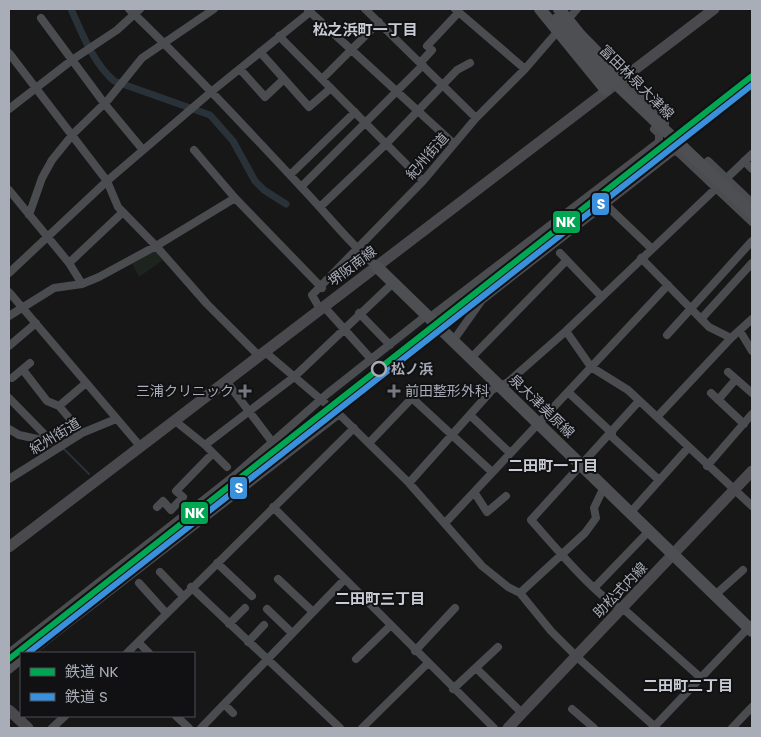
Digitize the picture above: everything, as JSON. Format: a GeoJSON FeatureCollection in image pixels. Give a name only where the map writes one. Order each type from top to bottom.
{"type":"FeatureCollection","features":[{"type":"Feature","properties":{"kind":"main road"},"geometry":{"type":"LineString","coordinates":[[540,9],[566,15],[580,35],[622,78]]}},
{"type":"Feature","properties":{"kind":"main road","name":"富田林泉大津線"},"geometry":{"type":"LineString","coordinates":[[548,9],[566,15],[613,81],[752,214]]}},
{"type":"Feature","properties":{"kind":"main road","name":"堺阪南線"},"geometry":{"type":"LineString","coordinates":[[9,547],[714,9]]}},
{"type":"Feature","properties":{"kind":"main road"},"geometry":{"type":"LineString","coordinates":[[566,15],[606,90]]}},
{"type":"Feature","properties":{"kind":"main road","name":"泉大津美原線"},"geometry":{"type":"LineString","coordinates":[[376,266],[714,595],[751,627]]}},
{"type":"Feature","properties":{"kind":"main road","name":"助松式内線"},"geometry":{"type":"LineString","coordinates":[[508,728],[752,471]]}},
{"type":"Feature","properties":{"kind":"main road"},"geometry":{"type":"LineString","coordinates":[[11,716],[28,728]]}},
{"type":"Feature","properties":{"kind":"street"},"geometry":{"type":"LineString","coordinates":[[29,215],[42,178],[52,160],[73,134],[104,103],[142,58],[162,42],[203,18],[214,9]]}},
{"type":"Feature","properties":{"kind":"street"},"geometry":{"type":"LineString","coordinates":[[365,9],[476,118]]}},
{"type":"Feature","properties":{"kind":"street"},"geometry":{"type":"LineString","coordinates":[[9,109],[72,60],[117,30],[134,10],[162,42],[320,207],[356,250],[376,266]]}},
{"type":"Feature","properties":{"kind":"street"},"geometry":{"type":"LineString","coordinates":[[301,187],[422,63],[432,50],[427,46],[457,10],[525,69]]}},
{"type":"Feature","properties":{"kind":"street"},"geometry":{"type":"LineString","coordinates":[[9,273],[142,150],[309,11],[454,144]]}},
{"type":"Feature","properties":{"kind":"street","name":"紀州街道"},"geometry":{"type":"LineString","coordinates":[[322,288],[423,181],[476,118],[525,69],[566,15]]}},
{"type":"Feature","properties":{"kind":"street"},"geometry":{"type":"LineString","coordinates":[[41,18],[104,103],[142,150]]}},
{"type":"Feature","properties":{"kind":"street"},"geometry":{"type":"LineString","coordinates":[[322,79],[379,22]]}},
{"type":"Feature","properties":{"kind":"street"},"geometry":{"type":"LineString","coordinates":[[279,36],[423,181]]}},
{"type":"Feature","properties":{"kind":"street"},"geometry":{"type":"LineString","coordinates":[[260,52],[309,107],[331,88]]}},
{"type":"Feature","properties":{"kind":"street"},"geometry":{"type":"LineString","coordinates":[[10,56],[73,134],[107,181],[118,207],[156,246],[207,304],[262,353],[294,376],[324,402]]}},
{"type":"Feature","properties":{"kind":"street"},"geometry":{"type":"LineString","coordinates":[[320,207],[418,112],[457,70],[470,63]]}},
{"type":"Feature","properties":{"kind":"street"},"geometry":{"type":"LineString","coordinates":[[240,69],[264,97],[284,79]]}},
{"type":"Feature","properties":{"kind":"street"},"geometry":{"type":"LineString","coordinates":[[622,78],[665,119],[665,124],[659,130],[654,129]]}},
{"type":"Feature","properties":{"kind":"street"},"geometry":{"type":"LineString","coordinates":[[9,653],[236,475],[390,345],[660,142],[659,134],[618,93],[606,90]]}},
{"type":"Feature","properties":{"kind":"street"},"geometry":{"type":"LineString","coordinates":[[290,175],[355,112]]}},
{"type":"Feature","properties":{"kind":"street"},"geometry":{"type":"LineString","coordinates":[[194,150],[235,198],[322,288],[312,295],[320,309],[327,310],[371,360]]}},
{"type":"Feature","properties":{"kind":"street"},"geometry":{"type":"LineString","coordinates":[[453,342],[482,300],[672,152],[676,151],[698,171],[752,203]]}},
{"type":"Feature","properties":{"kind":"street"},"geometry":{"type":"LineString","coordinates":[[409,483],[492,390],[508,382],[566,331],[651,248],[723,185],[752,154]]}},
{"type":"Feature","properties":{"kind":"street"},"geometry":{"type":"LineString","coordinates":[[744,161],[752,169]]}},
{"type":"Feature","properties":{"kind":"street"},"geometry":{"type":"LineString","coordinates":[[698,171],[708,162],[723,185],[752,222]]}},
{"type":"Feature","properties":{"kind":"street"},"geometry":{"type":"LineString","coordinates":[[9,190],[69,263],[82,284]]}},
{"type":"Feature","properties":{"kind":"street"},"geometry":{"type":"LineString","coordinates":[[9,316],[54,288],[82,284],[99,278],[235,198]]}},
{"type":"Feature","properties":{"kind":"street"},"geometry":{"type":"LineString","coordinates":[[605,204],[651,248]]}},
{"type":"Feature","properties":{"kind":"street"},"geometry":{"type":"LineString","coordinates":[[69,263],[123,212]]}},
{"type":"Feature","properties":{"kind":"street"},"geometry":{"type":"LineString","coordinates":[[667,335],[752,241]]}},
{"type":"Feature","properties":{"kind":"street"},"geometry":{"type":"LineString","coordinates":[[560,253],[601,296]]}},
{"type":"Feature","properties":{"kind":"street"},"geometry":{"type":"LineString","coordinates":[[642,258],[700,319],[709,327],[731,338]]}},
{"type":"Feature","properties":{"kind":"street"},"geometry":{"type":"LineString","coordinates":[[471,358],[566,261]]}},
{"type":"Feature","properties":{"kind":"street"},"geometry":{"type":"LineString","coordinates":[[700,319],[752,263]]}},
{"type":"Feature","properties":{"kind":"street"},"geometry":{"type":"LineString","coordinates":[[205,444],[294,376],[393,283]]}},
{"type":"Feature","properties":{"kind":"street"},"geometry":{"type":"LineString","coordinates":[[446,522],[509,452],[539,423],[668,285]]}},
{"type":"Feature","properties":{"kind":"street"},"geometry":{"type":"LineString","coordinates":[[9,292],[140,446]]}},
{"type":"Feature","properties":{"kind":"street"},"geometry":{"type":"LineString","coordinates":[[359,313],[390,345]]}},
{"type":"Feature","properties":{"kind":"street"},"geometry":{"type":"LineString","coordinates":[[658,417],[731,338],[752,320]]}},
{"type":"Feature","properties":{"kind":"street"},"geometry":{"type":"LineString","coordinates":[[9,346],[36,323]]}},
{"type":"Feature","properties":{"kind":"street"},"geometry":{"type":"LineString","coordinates":[[566,331],[591,367],[628,390],[707,466],[752,506]]}},
{"type":"Feature","properties":{"kind":"street"},"geometry":{"type":"LineString","coordinates":[[740,332],[752,351]]}},
{"type":"Feature","properties":{"kind":"street"},"geometry":{"type":"LineString","coordinates":[[12,378],[30,363]]}},
{"type":"Feature","properties":{"kind":"street"},"geometry":{"type":"LineString","coordinates":[[23,370],[47,401],[59,406],[82,433]]}},
{"type":"Feature","properties":{"kind":"street"},"geometry":{"type":"LineString","coordinates":[[728,372],[752,393]]}},
{"type":"Feature","properties":{"kind":"street"},"geometry":{"type":"LineString","coordinates":[[718,400],[736,379]]}},
{"type":"Feature","properties":{"kind":"street"},"geometry":{"type":"LineString","coordinates":[[226,381],[273,443]]}},
{"type":"Feature","properties":{"kind":"street"},"geometry":{"type":"LineString","coordinates":[[59,406],[86,384]]}},
{"type":"Feature","properties":{"kind":"street"},"geometry":{"type":"LineString","coordinates":[[568,392],[659,480]]}},
{"type":"Feature","properties":{"kind":"street"},"geometry":{"type":"LineString","coordinates":[[710,393],[744,424]]}},
{"type":"Feature","properties":{"kind":"street"},"geometry":{"type":"LineString","coordinates":[[9,398],[58,448]]}},
{"type":"Feature","properties":{"kind":"street"},"geometry":{"type":"LineString","coordinates":[[369,442],[412,398],[492,472]]}},
{"type":"Feature","properties":{"kind":"street"},"geometry":{"type":"LineString","coordinates":[[639,401],[531,520],[595,587],[621,610],[628,612],[680,662],[701,678]]}},
{"type":"Feature","properties":{"kind":"street"},"geometry":{"type":"LineString","coordinates":[[31,652],[246,486],[337,412],[369,442],[446,522],[482,566],[508,587],[520,593],[551,631],[654,727],[751,627]]}},
{"type":"Feature","properties":{"kind":"street"},"geometry":{"type":"LineString","coordinates":[[707,466],[752,414]]}},
{"type":"Feature","properties":{"kind":"street"},"geometry":{"type":"LineString","coordinates":[[470,415],[509,452]]}},
{"type":"Feature","properties":{"kind":"street","name":"紀州街道"},"geometry":{"type":"LineString","coordinates":[[9,479],[82,433],[116,419]]}},
{"type":"Feature","properties":{"kind":"street"},"geometry":{"type":"LineString","coordinates":[[174,420],[205,444],[227,467]]}},
{"type":"Feature","properties":{"kind":"street"},"geometry":{"type":"LineString","coordinates":[[128,652],[354,428]]}},
{"type":"Feature","properties":{"kind":"street"},"geometry":{"type":"LineString","coordinates":[[9,429],[19,435],[50,441]]}},
{"type":"Feature","properties":{"kind":"street"},"geometry":{"type":"LineString","coordinates":[[630,512],[688,448]]}},
{"type":"Feature","properties":{"kind":"street"},"geometry":{"type":"LineString","coordinates":[[157,507],[163,501],[171,510],[183,497],[176,491],[213,453]]}},
{"type":"Feature","properties":{"kind":"street"},"geometry":{"type":"LineString","coordinates":[[236,475],[246,486]]}},
{"type":"Feature","properties":{"kind":"street"},"geometry":{"type":"LineString","coordinates":[[520,593],[585,533],[596,518],[594,508],[604,487]]}},
{"type":"Feature","properties":{"kind":"street"},"geometry":{"type":"LineString","coordinates":[[474,492],[487,512],[506,496]]}},
{"type":"Feature","properties":{"kind":"street"},"geometry":{"type":"LineString","coordinates":[[273,507],[494,728]]}},
{"type":"Feature","properties":{"kind":"street"},"geometry":{"type":"LineString","coordinates":[[595,587],[649,531]]}},
{"type":"Feature","properties":{"kind":"street"},"geometry":{"type":"LineString","coordinates":[[217,563],[252,596]]}},
{"type":"Feature","properties":{"kind":"street"},"geometry":{"type":"LineString","coordinates":[[714,595],[743,570]]}},
{"type":"Feature","properties":{"kind":"street"},"geometry":{"type":"LineString","coordinates":[[160,572],[183,596]]}},
{"type":"Feature","properties":{"kind":"street"},"geometry":{"type":"LineString","coordinates":[[278,579],[312,611]]}},
{"type":"Feature","properties":{"kind":"street"},"geometry":{"type":"LineString","coordinates":[[201,728],[344,580]]}},
{"type":"Feature","properties":{"kind":"street"},"geometry":{"type":"LineString","coordinates":[[138,583],[166,613]]}},
{"type":"Feature","properties":{"kind":"street"},"geometry":{"type":"LineString","coordinates":[[192,587],[340,728]]}},
{"type":"Feature","properties":{"kind":"street"},"geometry":{"type":"LineString","coordinates":[[229,624],[245,608]]}},
{"type":"Feature","properties":{"kind":"street"},"geometry":{"type":"LineString","coordinates":[[415,651],[455,608]]}},
{"type":"Feature","properties":{"kind":"street"},"geometry":{"type":"LineString","coordinates":[[268,610],[292,632]]}},
{"type":"Feature","properties":{"kind":"street"},"geometry":{"type":"LineString","coordinates":[[248,642],[264,625]]}},
{"type":"Feature","properties":{"kind":"street"},"geometry":{"type":"LineString","coordinates":[[356,659],[390,626]]}},
{"type":"Feature","properties":{"kind":"street"},"geometry":{"type":"LineString","coordinates":[[138,642],[149,652]]}},
{"type":"Feature","properties":{"kind":"street"},"geometry":{"type":"LineString","coordinates":[[453,689],[498,646]]}},
{"type":"Feature","properties":{"kind":"street"},"geometry":{"type":"LineString","coordinates":[[9,670],[20,661]]}},
{"type":"Feature","properties":{"kind":"street"},"geometry":{"type":"LineString","coordinates":[[362,728],[428,663]]}},
{"type":"Feature","properties":{"kind":"street"},"geometry":{"type":"LineString","coordinates":[[476,668],[522,713]]}},
{"type":"Feature","properties":{"kind":"street"},"geometry":{"type":"LineString","coordinates":[[224,704],[233,713]]}},
{"type":"Feature","properties":{"kind":"street"},"geometry":{"type":"LineString","coordinates":[[732,728],[752,708]]}},
{"type":"Feature","properties":{"kind":"street"},"geometry":{"type":"LineString","coordinates":[[572,709],[594,728]]}},
{"type":"Feature","properties":{"kind":"street"},"geometry":{"type":"LineString","coordinates":[[52,728],[64,717]]}},
{"type":"Feature","properties":{"kind":"street"},"geometry":{"type":"LineString","coordinates":[[177,717],[189,728]]}},
{"type":"Feature","properties":{"kind":"shaded area"},"geometry":{"type":"Polygon","coordinates":[[[155,250],[163,260],[139,277],[132,263],[155,250]]]}},
{"type":"Feature","properties":{"kind":"waterway"},"geometry":{"type":"LineString","coordinates":[[71,9],[94,57],[114,81],[210,115],[233,141],[255,181],[264,190],[286,204]]}},
{"type":"Feature","properties":{"kind":"waterway"},"geometry":{"type":"LineString","coordinates":[[63,448],[89,474]]}},
{"type":"Feature","properties":{"kind":"rail line","name":"NK"},"geometry":{"type":"LineString","coordinates":[[9,659],[752,76]]}},
{"type":"Feature","properties":{"kind":"rail line","name":"S"},"geometry":{"type":"LineString","coordinates":[[29,652],[752,85]]}},
{"type":"Feature","properties":{"kind":"place","name":"松ノ浜"},"geometry":{"type":"Point","coordinates":[379,369]}},
{"type":"Feature","properties":{"kind":"place","name":"三浦クリニック"},"geometry":{"type":"Point","coordinates":[245,391]}},
{"type":"Feature","properties":{"kind":"place","name":"前田整形外科"},"geometry":{"type":"Point","coordinates":[394,391]}},
{"type":"Feature","properties":{"kind":"district","name":"松之浜町一丁目"},"geometry":{"type":"Point","coordinates":[365,29]}},
{"type":"Feature","properties":{"kind":"district","name":"二田町一丁目"},"geometry":{"type":"Point","coordinates":[553,465]}},
{"type":"Feature","properties":{"kind":"district","name":"二田町三丁目"},"geometry":{"type":"Point","coordinates":[380,598]}},
{"type":"Feature","properties":{"kind":"district","name":"二田町二丁目"},"geometry":{"type":"Point","coordinates":[688,685]}}]}
